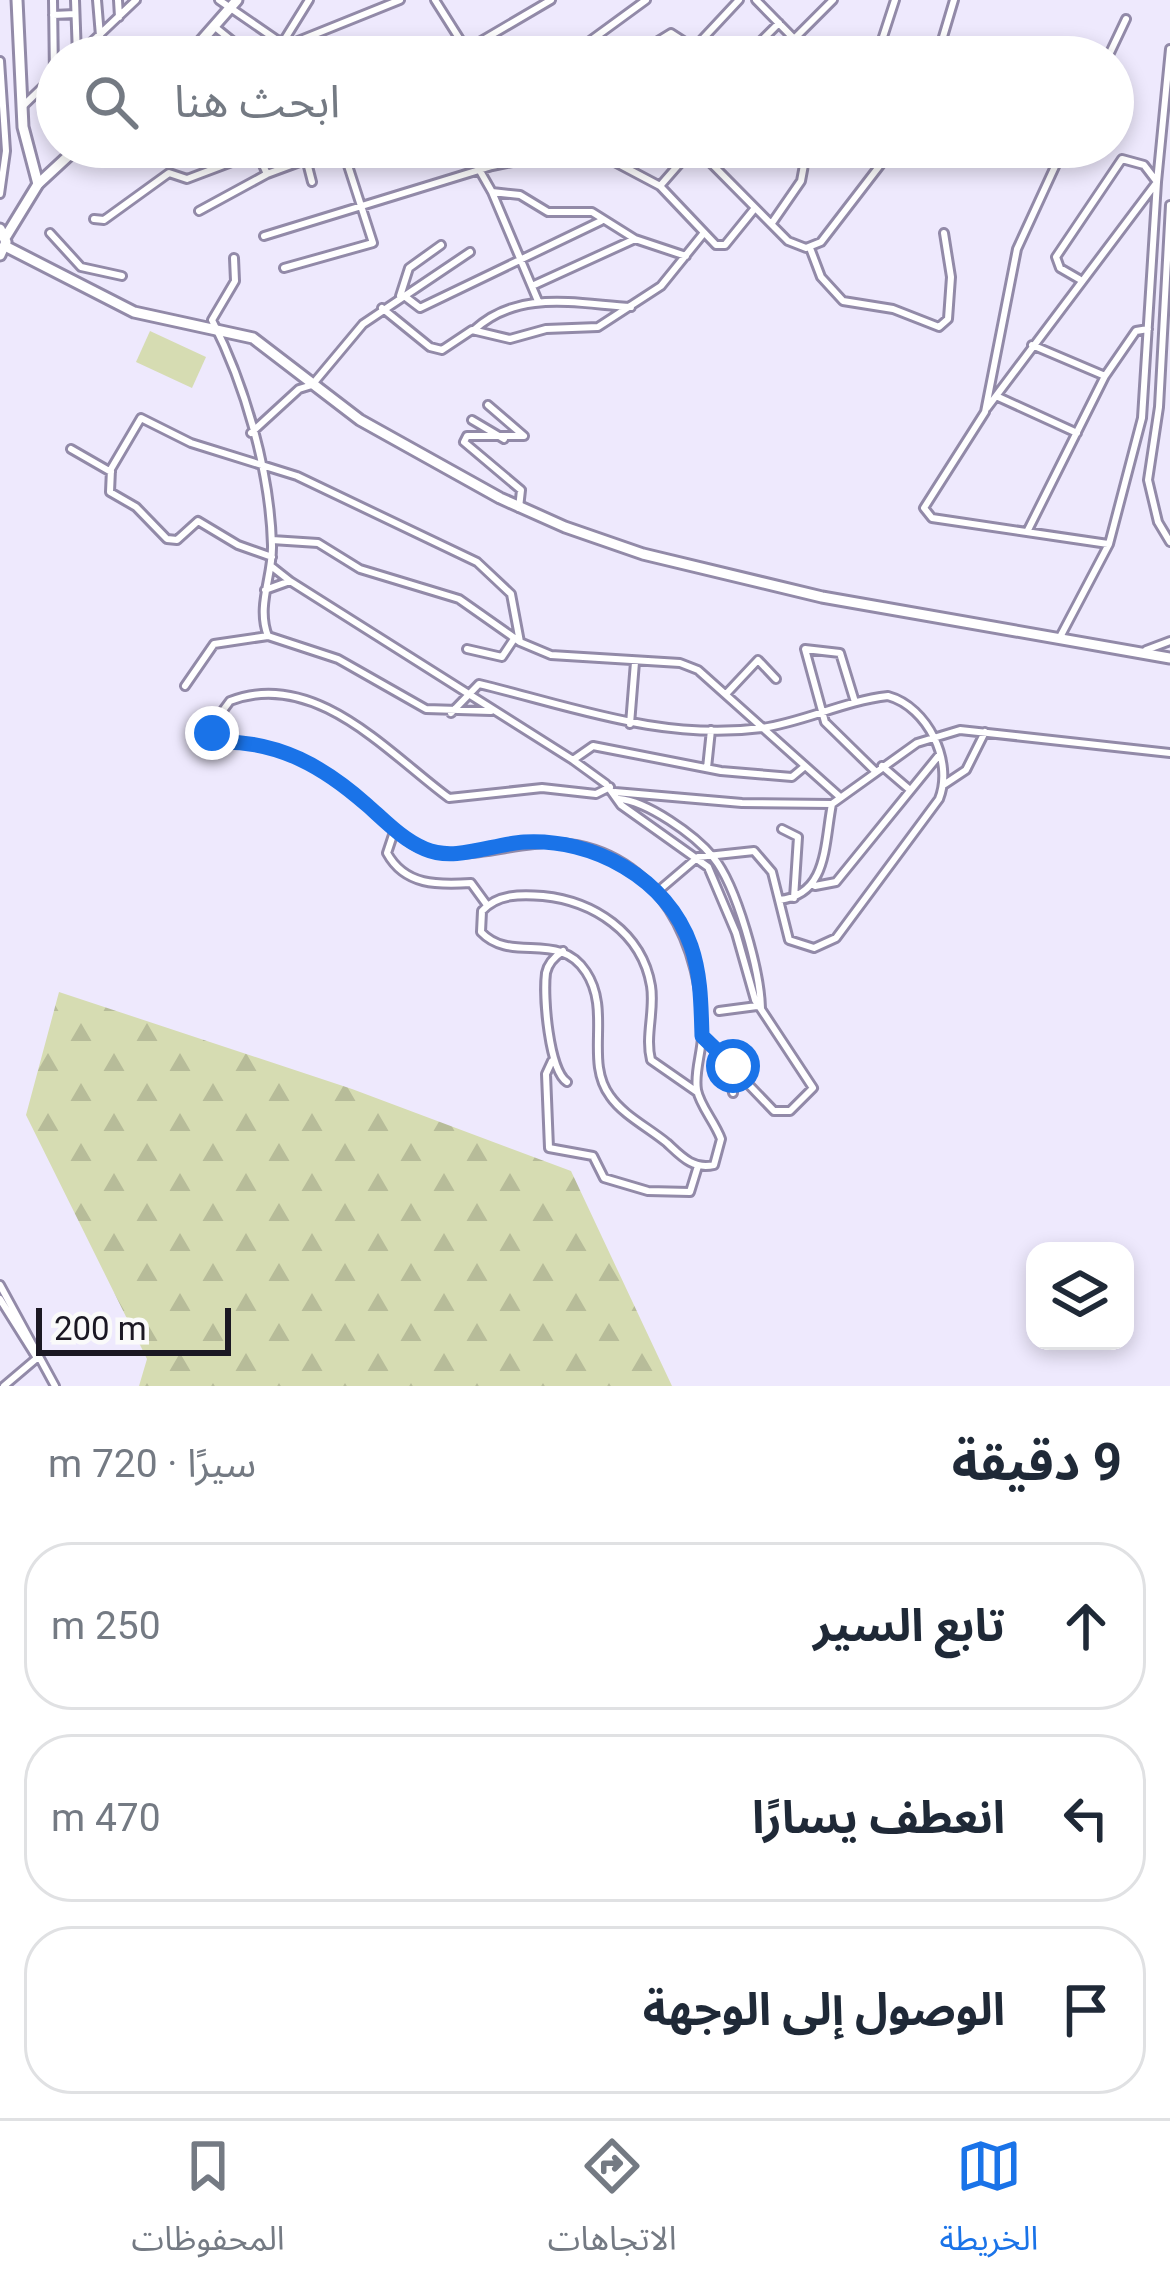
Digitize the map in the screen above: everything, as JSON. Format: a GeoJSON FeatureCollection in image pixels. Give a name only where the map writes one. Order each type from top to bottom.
{"type":"FeatureCollection","features":[{"type":"Feature","properties":{"kind":"street"},"geometry":{"type":"LineString","coordinates":[[17,0],[22,106],[38,184]]}},
{"type":"Feature","properties":{"kind":"street"},"geometry":{"type":"LineString","coordinates":[[53,0],[54,36]]}},
{"type":"Feature","properties":{"kind":"street"},"geometry":{"type":"LineString","coordinates":[[75,0],[76,36]]}},
{"type":"Feature","properties":{"kind":"street"},"geometry":{"type":"LineString","coordinates":[[97,0],[100,36]]}},
{"type":"Feature","properties":{"kind":"street"},"geometry":{"type":"LineString","coordinates":[[118,0],[119,17]]}},
{"type":"Feature","properties":{"kind":"street"},"geometry":{"type":"LineString","coordinates":[[100,36],[136,0]]}},
{"type":"Feature","properties":{"kind":"street"},"geometry":{"type":"LineString","coordinates":[[219,0],[234,4],[275,36]]}},
{"type":"Feature","properties":{"kind":"street"},"geometry":{"type":"LineString","coordinates":[[287,36],[309,0]]}},
{"type":"Feature","properties":{"kind":"street"},"geometry":{"type":"LineString","coordinates":[[316,36],[400,0]]}},
{"type":"Feature","properties":{"kind":"street"},"geometry":{"type":"LineString","coordinates":[[435,0],[458,36]]}},
{"type":"Feature","properties":{"kind":"street"},"geometry":{"type":"LineString","coordinates":[[498,36],[551,0]]}},
{"type":"Feature","properties":{"kind":"street"},"geometry":{"type":"LineString","coordinates":[[597,36],[646,0]]}},
{"type":"Feature","properties":{"kind":"street"},"geometry":{"type":"LineString","coordinates":[[705,36],[739,0]]}},
{"type":"Feature","properties":{"kind":"street"},"geometry":{"type":"LineString","coordinates":[[757,0],[791,36]]}},
{"type":"Feature","properties":{"kind":"street"},"geometry":{"type":"LineString","coordinates":[[797,36],[832,0]]}},
{"type":"Feature","properties":{"kind":"street"},"geometry":{"type":"LineString","coordinates":[[883,36],[895,0]]}},
{"type":"Feature","properties":{"kind":"street"},"geometry":{"type":"LineString","coordinates":[[943,36],[954,0]]}},
{"type":"Feature","properties":{"kind":"street"},"geometry":{"type":"LineString","coordinates":[[206,36],[234,4]]}},
{"type":"Feature","properties":{"kind":"street"},"geometry":{"type":"LineString","coordinates":[[53,15],[75,14]]}},
{"type":"Feature","properties":{"kind":"street"},"geometry":{"type":"LineString","coordinates":[[1118,36],[1126,20]]}},
{"type":"Feature","properties":{"kind":"street"},"geometry":{"type":"LineString","coordinates":[[765,36],[778,23]]}},
{"type":"Feature","properties":{"kind":"street"},"geometry":{"type":"LineString","coordinates":[[214,27],[225,36]]}},
{"type":"Feature","properties":{"kind":"street"},"geometry":{"type":"LineString","coordinates":[[1059,639],[1109,544],[1142,418],[1170,49]]}},
{"type":"Feature","properties":{"kind":"street"},"geometry":{"type":"LineString","coordinates":[[0,61],[6,151],[0,194]]}},
{"type":"Feature","properties":{"kind":"street"},"geometry":{"type":"LineString","coordinates":[[22,106],[36,93]]}},
{"type":"Feature","properties":{"kind":"street"},"geometry":{"type":"LineString","coordinates":[[1134,162],[1157,182]]}},
{"type":"Feature","properties":{"kind":"street"},"geometry":{"type":"LineString","coordinates":[[55,168],[38,184],[2,238],[134,312],[253,338],[360,420],[519,508],[643,554],[719,573],[1170,658]]}},
{"type":"Feature","properties":{"kind":"street"},"geometry":{"type":"LineString","coordinates":[[94,219],[104,220],[169,173],[187,178],[215,168]]}},
{"type":"Feature","properties":{"kind":"street"},"geometry":{"type":"LineString","coordinates":[[264,168],[267,174]]}},
{"type":"Feature","properties":{"kind":"street"},"geometry":{"type":"LineString","coordinates":[[199,211],[281,168]]}},
{"type":"Feature","properties":{"kind":"street"},"geometry":{"type":"LineString","coordinates":[[309,168],[312,182]]}},
{"type":"Feature","properties":{"kind":"street"},"geometry":{"type":"LineString","coordinates":[[284,268],[370,246],[349,168]]}},
{"type":"Feature","properties":{"kind":"street"},"geometry":{"type":"LineString","coordinates":[[264,236],[495,168]]}},
{"type":"Feature","properties":{"kind":"street"},"geometry":{"type":"LineString","coordinates":[[620,168],[660,186],[716,245],[725,245],[755,208]]}},
{"type":"Feature","properties":{"kind":"street"},"geometry":{"type":"LineString","coordinates":[[660,186],[676,168]]}},
{"type":"Feature","properties":{"kind":"street"},"geometry":{"type":"LineString","coordinates":[[716,168],[795,245],[810,248],[821,242],[878,168]]}},
{"type":"Feature","properties":{"kind":"street"},"geometry":{"type":"LineString","coordinates":[[772,224],[801,181],[804,168]]}},
{"type":"Feature","properties":{"kind":"street"},"geometry":{"type":"LineString","coordinates":[[985,412],[1017,249],[1054,168]]}},
{"type":"Feature","properties":{"kind":"street"},"geometry":{"type":"LineString","coordinates":[[1079,279],[1060,268],[1056,256],[1114,168]]}},
{"type":"Feature","properties":{"kind":"street"},"geometry":{"type":"LineString","coordinates":[[480,171],[538,301]]}},
{"type":"Feature","properties":{"kind":"street"},"geometry":{"type":"LineString","coordinates":[[1109,544],[932,518],[924,508],[1079,279],[1157,182]]}},
{"type":"Feature","properties":{"kind":"street"},"geometry":{"type":"LineString","coordinates":[[492,192],[520,195],[548,212],[592,212],[635,239],[686,256]]}},
{"type":"Feature","properties":{"kind":"street"},"geometry":{"type":"LineString","coordinates":[[1170,205],[1148,480],[1158,522],[1170,542]]}},
{"type":"Feature","properties":{"kind":"street"},"geometry":{"type":"LineString","coordinates":[[401,297],[420,308],[601,221]]}},
{"type":"Feature","properties":{"kind":"street"},"geometry":{"type":"LineString","coordinates":[[50,233],[81,267],[122,276]]}},
{"type":"Feature","properties":{"kind":"street"},"geometry":{"type":"LineString","coordinates":[[810,248],[820,277],[843,302],[893,309],[939,327],[948,319],[951,277],[944,233]]}},
{"type":"Feature","properties":{"kind":"street"},"geometry":{"type":"LineString","coordinates":[[474,330],[505,339],[546,329],[590,330],[661,286],[704,234]]}},
{"type":"Feature","properties":{"kind":"street"},"geometry":{"type":"LineString","coordinates":[[532,286],[635,239]]}},
{"type":"Feature","properties":{"kind":"street"},"geometry":{"type":"LineString","coordinates":[[401,297],[409,268],[442,245]]}},
{"type":"Feature","properties":{"kind":"street"},"geometry":{"type":"LineString","coordinates":[[252,436],[299,389],[312,385],[382,308],[470,252]]}},
{"type":"Feature","properties":{"kind":"street"},"geometry":{"type":"LineString","coordinates":[[234,257],[235,281],[212,314],[259,461],[272,540],[265,590],[268,637]]}},
{"type":"Feature","properties":{"kind":"street"},"geometry":{"type":"LineString","coordinates":[[382,308],[415,336],[442,350],[493,315],[538,301],[631,307]]}},
{"type":"Feature","properties":{"kind":"street"},"geometry":{"type":"LineString","coordinates":[[1027,532],[1106,376],[1136,331],[1148,328]]}},
{"type":"Feature","properties":{"kind":"street"},"geometry":{"type":"LineString","coordinates":[[1032,345],[1106,376]]}},
{"type":"Feature","properties":{"kind":"street"},"geometry":{"type":"LineString","coordinates":[[1160,371],[1170,371]]}},
{"type":"Feature","properties":{"kind":"street"},"geometry":{"type":"LineString","coordinates":[[996,396],[1077,433]]}},
{"type":"Feature","properties":{"kind":"street"},"geometry":{"type":"LineString","coordinates":[[488,405],[524,435],[464,440],[521,490],[519,508]]}},
{"type":"Feature","properties":{"kind":"street"},"geometry":{"type":"LineString","coordinates":[[517,640],[511,594],[490,570],[259,461],[191,443],[143,417],[124,440],[111,472],[110,492],[136,507],[167,539],[177,540],[198,521],[271,561],[290,581],[573,760],[698,857],[731,908]]}},
{"type":"Feature","properties":{"kind":"street"},"geometry":{"type":"LineString","coordinates":[[472,420],[504,439]]}},
{"type":"Feature","properties":{"kind":"street"},"geometry":{"type":"LineString","coordinates":[[71,449],[111,472]]}},
{"type":"Feature","properties":{"kind":"street"},"geometry":{"type":"LineString","coordinates":[[272,540],[318,543],[360,568],[459,599],[517,640],[551,655],[688,666],[727,693],[840,797]]}},
{"type":"Feature","properties":{"kind":"street"},"geometry":{"type":"LineString","coordinates":[[265,590],[290,581]]}},
{"type":"Feature","properties":{"kind":"street"},"geometry":{"type":"LineString","coordinates":[[185,686],[216,643],[268,637],[338,659],[406,701],[451,713],[495,711]]}},
{"type":"Feature","properties":{"kind":"street"},"geometry":{"type":"LineString","coordinates":[[467,649],[501,657],[517,640]]}},
{"type":"Feature","properties":{"kind":"street"},"geometry":{"type":"LineString","coordinates":[[1137,652],[1170,641]]}},
{"type":"Feature","properties":{"kind":"street"},"geometry":{"type":"LineString","coordinates":[[855,702],[840,653],[808,647],[803,655],[829,728],[910,790]]}},
{"type":"Feature","properties":{"kind":"street"},"geometry":{"type":"LineString","coordinates":[[727,693],[760,660],[776,679]]}},
{"type":"Feature","properties":{"kind":"street"},"geometry":{"type":"LineString","coordinates":[[630,724],[635,661]]}},
{"type":"Feature","properties":{"kind":"street"},"geometry":{"type":"LineString","coordinates":[[451,713],[467,692],[482,684],[630,724],[711,730],[764,728],[855,702],[899,700],[934,736],[945,784]]}},
{"type":"Feature","properties":{"kind":"street"},"geometry":{"type":"LineString","coordinates":[[697,1092],[651,1060],[652,988],[642,961],[611,920],[578,902],[503,897],[487,905],[479,925],[489,940],[562,951],[583,967],[602,1018],[600,1066],[608,1095],[698,1166],[714,1165],[722,1146],[697,1092],[702,1036],[699,976],[690,943],[657,892],[625,867],[584,847],[524,842],[441,854],[394,829],[345,785],[301,759],[267,745],[217,740],[213,724],[220,710],[235,698],[272,694],[320,708],[383,740],[449,798],[542,788],[832,804]]}},
{"type":"Feature","properties":{"kind":"street"},"geometry":{"type":"LineString","coordinates":[[707,768],[711,730]]}},
{"type":"Feature","properties":{"kind":"street"},"geometry":{"type":"LineString","coordinates":[[657,892],[698,857],[758,852],[772,872],[791,941],[814,948],[836,938],[927,818],[945,784],[966,770],[985,731]]}},
{"type":"Feature","properties":{"kind":"street"},"geometry":{"type":"LineString","coordinates":[[815,886],[832,804],[934,736],[985,731],[1170,753]]}},
{"type":"Feature","properties":{"kind":"street"},"geometry":{"type":"LineString","coordinates":[[573,760],[592,746],[707,768],[787,777],[804,767]]}},
{"type":"Feature","properties":{"kind":"street"},"geometry":{"type":"LineString","coordinates":[[779,900],[836,882],[941,753]]}},
{"type":"Feature","properties":{"kind":"street"},"geometry":{"type":"LineString","coordinates":[[614,793],[656,815],[709,853],[760,1007],[808,1073],[810,1093],[790,1111],[778,1112],[702,1036]]}},
{"type":"Feature","properties":{"kind":"street"},"geometry":{"type":"LineString","coordinates":[[394,829],[387,853],[400,871],[437,884],[471,883],[487,905]]}},
{"type":"Feature","properties":{"kind":"street"},"geometry":{"type":"LineString","coordinates":[[782,829],[798,837],[794,898]]}},
{"type":"Feature","properties":{"kind":"street"},"geometry":{"type":"LineString","coordinates":[[562,951],[546,972],[552,1061],[546,1074],[549,1148],[593,1156],[605,1179],[648,1191],[691,1192],[698,1166]]}},
{"type":"Feature","properties":{"kind":"street"},"geometry":{"type":"LineString","coordinates":[[719,1011],[760,1007]]}},
{"type":"Feature","properties":{"kind":"street"},"geometry":{"type":"LineString","coordinates":[[727,1060],[733,1093]]}},
{"type":"Feature","properties":{"kind":"street"},"geometry":{"type":"LineString","coordinates":[[552,1061],[567,1082]]}},
{"type":"Feature","properties":{"kind":"street"},"geometry":{"type":"LineString","coordinates":[[0,1285],[56,1386]]}},
{"type":"Feature","properties":{"kind":"street"},"geometry":{"type":"LineString","coordinates":[[0,1299],[37,1358],[4,1386]]}},
{"type":"Feature","properties":{"kind":"green space"},"geometry":{"type":"Polygon","coordinates":[[[150,331],[206,357],[192,388],[136,362],[150,331]]]}},
{"type":"Feature","properties":{"kind":"green space"},"geometry":{"type":"Polygon","coordinates":[[[59,992],[352,1089],[571,1171],[672,1386],[139,1386],[147,1359],[26,1115],[59,992]]]}},
{"type":"Feature","properties":{"kind":"route"},"geometry":{"type":"LineString","coordinates":[[212,733],[220,742],[267,745],[301,759],[345,785],[413,844],[432,852],[559,843],[584,847],[625,867],[657,892],[686,933],[699,976],[702,1036],[733,1066]]}}]}
